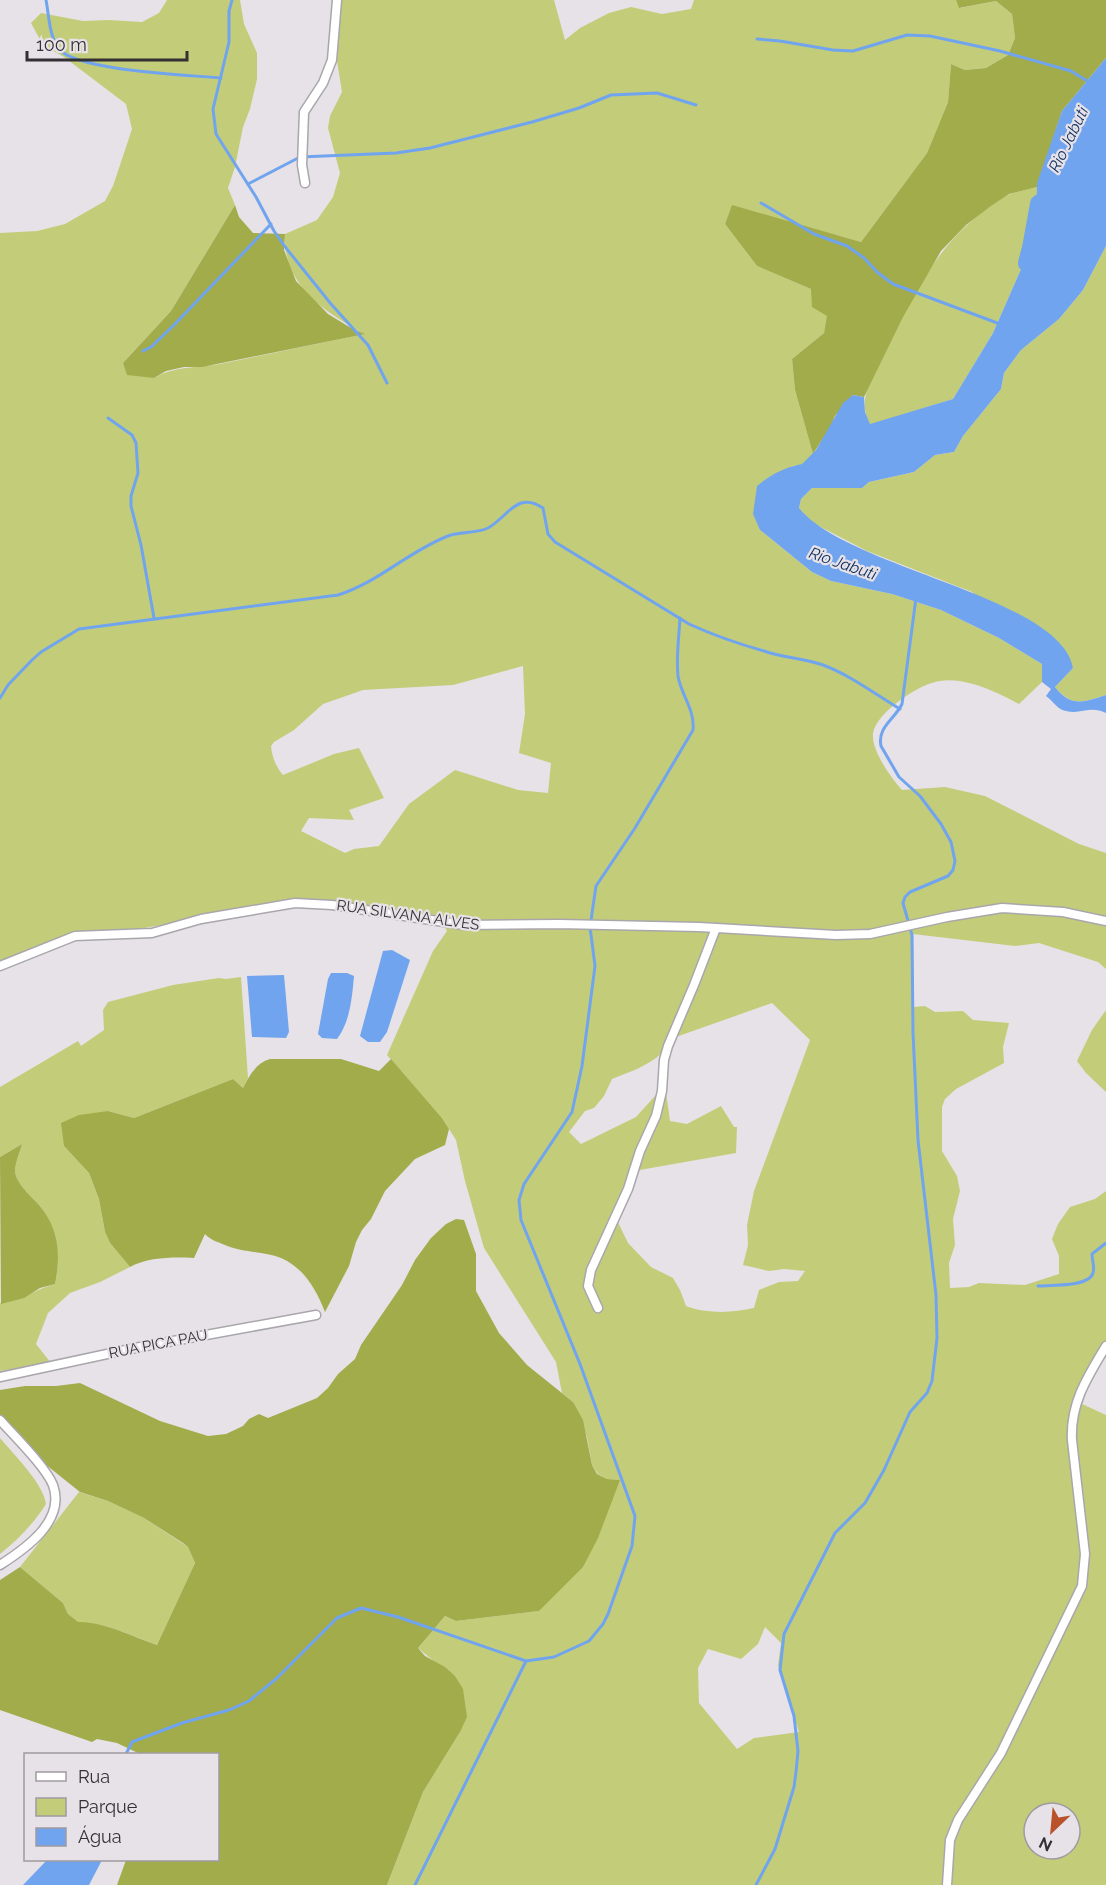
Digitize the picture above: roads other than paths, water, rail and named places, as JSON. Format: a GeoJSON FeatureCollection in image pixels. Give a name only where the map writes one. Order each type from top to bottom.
{"type":"FeatureCollection","features":[{"type":"Feature","properties":{"kind":"street"},"geometry":{"type":"LineString","coordinates":[[305,183],[301,136],[304,112],[324,83],[332,60],[337,0]]}},
{"type":"Feature","properties":{"kind":"street","name":"RUA SILVANA ALVES"},"geometry":{"type":"LineString","coordinates":[[0,966],[75,936],[152,933],[201,919],[295,903],[332,905],[464,925],[559,924],[716,928],[836,935],[896,929],[959,915],[1002,909],[1063,912],[1106,921]]}},
{"type":"Feature","properties":{"kind":"street"},"geometry":{"type":"LineString","coordinates":[[598,1308],[588,1286],[591,1270],[628,1189],[640,1152],[656,1116],[662,1092],[664,1060],[668,1046],[716,928]]}},
{"type":"Feature","properties":{"kind":"street","name":"RUA PICA PAU"},"geometry":{"type":"LineString","coordinates":[[0,1377],[135,1348],[316,1315]]}},
{"type":"Feature","properties":{"kind":"street"},"geometry":{"type":"LineString","coordinates":[[947,1885],[950,1840],[958,1820],[1001,1753],[1082,1586],[1085,1554],[1072,1440],[1072,1421],[1074,1407],[1081,1390],[1106,1346]]}},
{"type":"Feature","properties":{"kind":"street"},"geometry":{"type":"LineString","coordinates":[[0,1420],[47,1475],[52,1484],[55,1502],[49,1520],[36,1539],[0,1565]]}},
{"type":"Feature","properties":{"kind":"water"},"geometry":{"type":"Polygon","coordinates":[[[1106,58],[1106,246],[1083,290],[1059,319],[1021,350],[1004,373],[1001,389],[963,436],[954,452],[935,455],[914,472],[869,482],[862,488],[812,488],[801,499],[799,508],[824,529],[861,549],[994,602],[1032,621],[1060,643],[1073,668],[1055,687],[1067,698],[1078,702],[1106,695],[1106,713],[1095,710],[1071,712],[1060,709],[1046,696],[1051,689],[1042,682],[1042,664],[999,638],[941,610],[892,594],[831,581],[812,572],[760,530],[753,514],[757,486],[778,472],[802,464],[816,450],[843,403],[853,395],[864,397],[865,412],[870,424],[953,399],[993,333],[1036,235],[1037,183],[1062,111],[1106,58]]]}},
{"type":"Feature","properties":{"kind":"water"},"geometry":{"type":"Polygon","coordinates":[[[392,950],[410,960],[387,1032],[380,1042],[368,1042],[360,1036],[383,951],[392,950]]]}},
{"type":"Feature","properties":{"kind":"water"},"geometry":{"type":"Polygon","coordinates":[[[331,973],[347,973],[354,976],[348,1017],[337,1039],[322,1038],[318,1034],[331,973]]]}},
{"type":"Feature","properties":{"kind":"water"},"geometry":{"type":"Polygon","coordinates":[[[284,975],[289,1032],[286,1038],[252,1037],[247,976],[284,975]]]}},
{"type":"Feature","properties":{"kind":"water"},"geometry":{"type":"Polygon","coordinates":[[[46,1861],[101,1861],[89,1885],[23,1885],[46,1861]]]}},
{"type":"Feature","properties":{"kind":"waterway"},"geometry":{"type":"LineString","coordinates":[[46,0],[53,38],[59,49],[70,56],[135,71],[221,78]]}},
{"type":"Feature","properties":{"kind":"waterway"},"geometry":{"type":"LineString","coordinates":[[232,0],[229,11],[229,42],[213,109],[216,134],[256,197],[274,231],[331,304],[368,345],[387,383]]}},
{"type":"Feature","properties":{"kind":"waterway"},"geometry":{"type":"LineString","coordinates":[[757,39],[853,51],[907,35],[930,36],[1000,51],[1071,71],[1089,82]]}},
{"type":"Feature","properties":{"kind":"waterway"},"geometry":{"type":"LineString","coordinates":[[248,184],[300,157],[396,153],[430,148],[532,122],[579,108],[611,95],[657,93],[696,105]]}},
{"type":"Feature","properties":{"kind":"waterway"},"geometry":{"type":"LineString","coordinates":[[761,203],[814,234],[847,246],[893,284],[1000,324]]}},
{"type":"Feature","properties":{"kind":"waterway","name":"Rio Jabuti"},"geometry":{"type":"LineString","coordinates":[[1028,263],[1040,204]]}},
{"type":"Feature","properties":{"kind":"waterway"},"geometry":{"type":"LineString","coordinates":[[143,351],[151,347],[173,326],[271,224]]}},
{"type":"Feature","properties":{"kind":"waterway"},"geometry":{"type":"LineString","coordinates":[[108,418],[132,435],[136,443],[138,473],[131,496],[131,506],[141,545],[154,618]]}},
{"type":"Feature","properties":{"kind":"waterway"},"geometry":{"type":"LineString","coordinates":[[0,698],[8,685],[41,652],[79,629],[338,595],[367,582],[434,542],[453,534],[488,528],[513,508],[526,502],[543,508],[548,534],[555,542],[689,624],[755,648],[833,669],[900,709]]}},
{"type":"Feature","properties":{"kind":"waterway"},"geometry":{"type":"LineString","coordinates":[[756,1885],[775,1849],[794,1787],[796,1772],[798,1751],[794,1716],[780,1670],[784,1634],[835,1533],[865,1503],[884,1470],[910,1412],[927,1393],[932,1381],[937,1338],[936,1295],[918,1140],[913,1033],[912,935],[903,903],[910,892],[948,876],[953,870],[955,861],[951,842],[941,824],[920,796],[899,777],[881,746],[880,739],[884,728],[902,704],[916,598]]}},
{"type":"Feature","properties":{"kind":"waterway"},"geometry":{"type":"LineString","coordinates":[[126,1753],[132,1742],[182,1723],[229,1710],[249,1701],[277,1678],[337,1618],[361,1608],[398,1617],[526,1661],[554,1657],[589,1641],[608,1614],[632,1546],[635,1516],[580,1364],[521,1220],[519,1200],[524,1184],[572,1112],[582,1066],[595,966],[590,927],[596,886],[635,828],[693,730],[692,715],[678,676],[680,618]]}},
{"type":"Feature","properties":{"kind":"waterway"},"geometry":{"type":"LineString","coordinates":[[1038,1286],[1077,1283],[1090,1278],[1094,1271],[1092,1254],[1106,1243]]}},
{"type":"Feature","properties":{"kind":"waterway"},"geometry":{"type":"LineString","coordinates":[[415,1885],[526,1661]]}}]}
